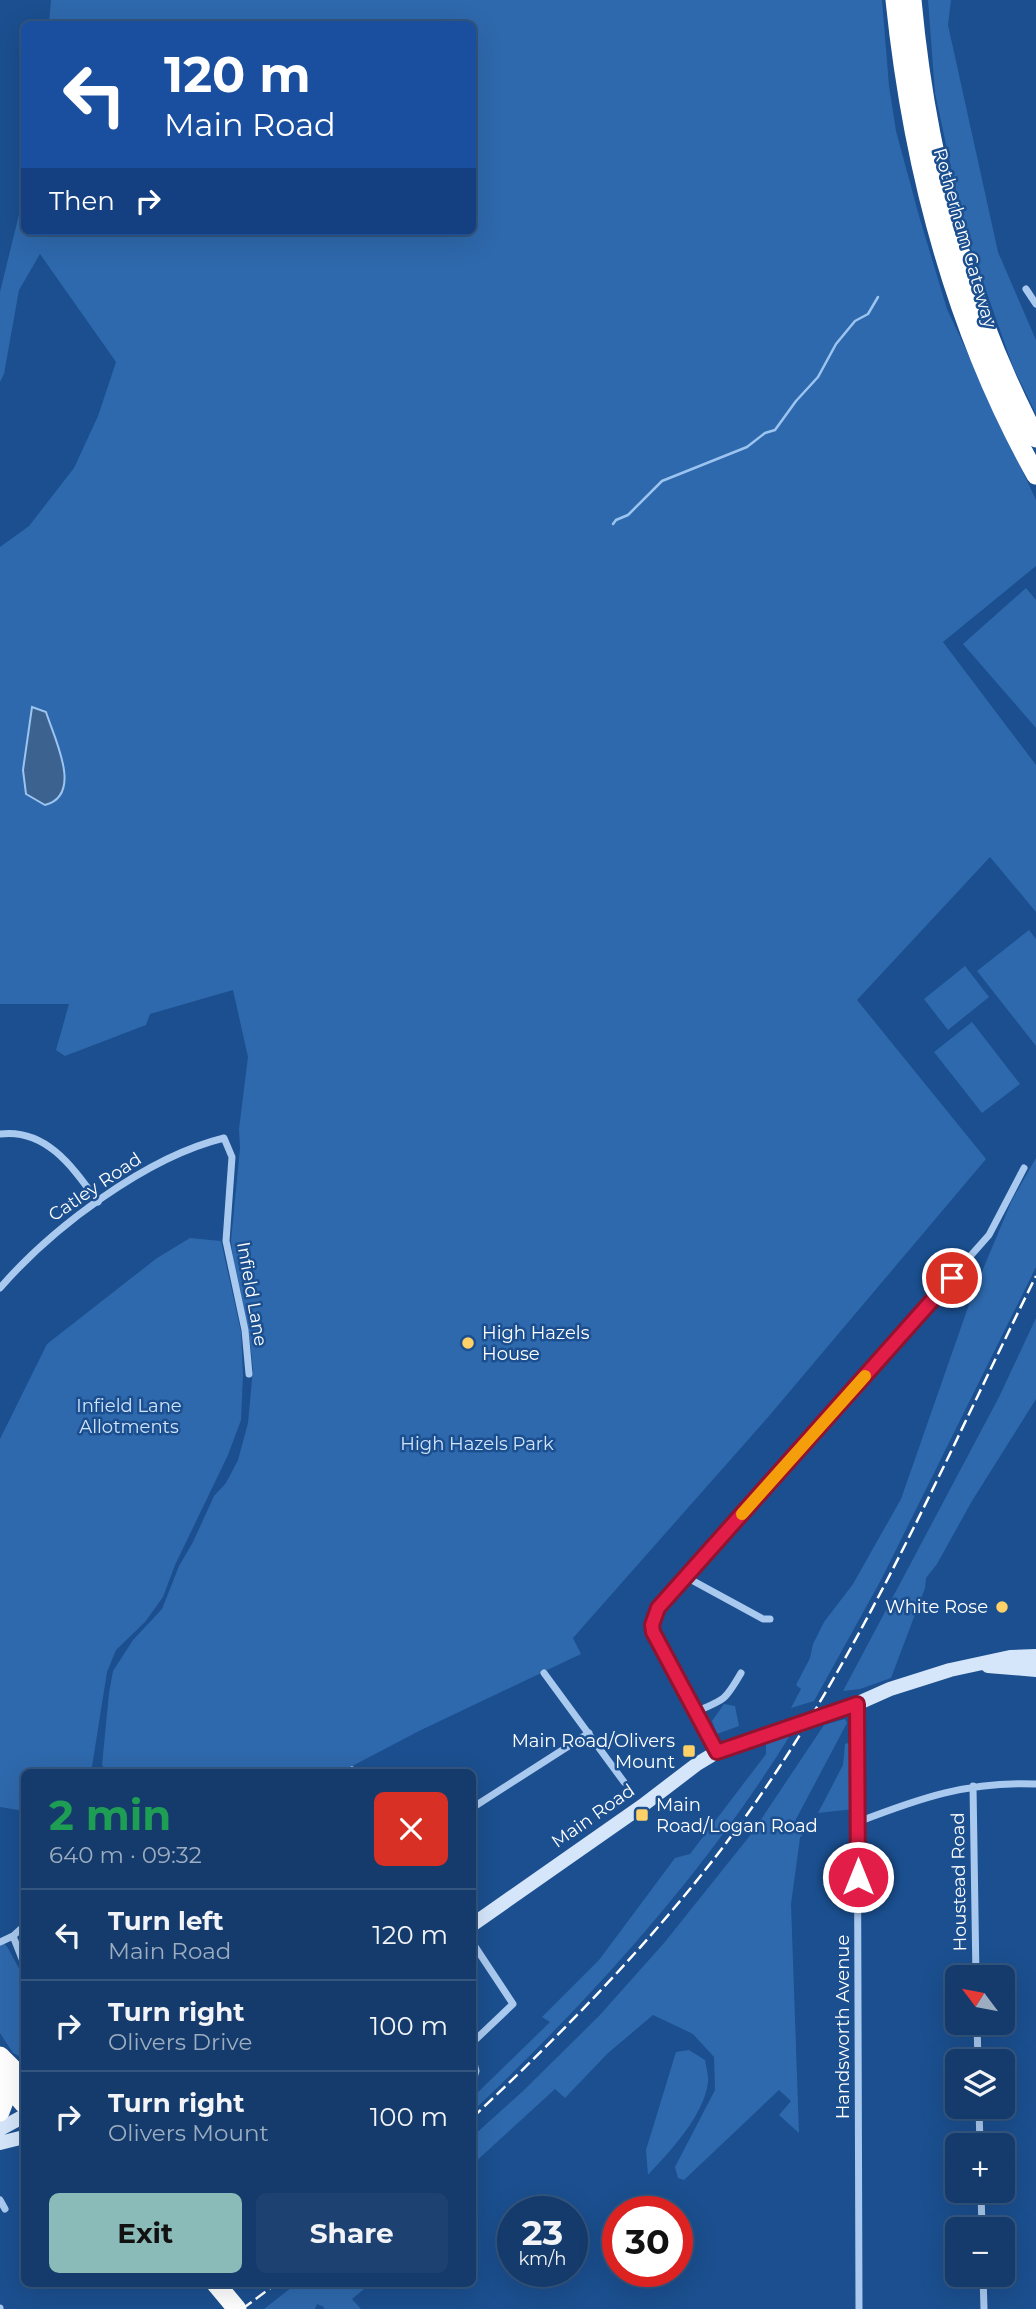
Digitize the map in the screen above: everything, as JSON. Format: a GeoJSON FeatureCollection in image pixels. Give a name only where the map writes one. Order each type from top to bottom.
{"type":"FeatureCollection","features":[{"type":"Feature","properties":{"kind":"highway","name":"Rotherham Gateway"},"geometry":{"type":"LineString","coordinates":[[895,0],[910,117],[942,249],[986,375],[1036,475]]}},
{"type":"Feature","properties":{"kind":"highway","name":"Rotherham Gateway"},"geometry":{"type":"LineString","coordinates":[[912,0],[930,129],[948,208],[991,341],[1036,438]]}},
{"type":"Feature","properties":{"kind":"highway"},"geometry":{"type":"LineString","coordinates":[[0,2056],[15,2076],[21,2095]]}},
{"type":"Feature","properties":{"kind":"highway"},"geometry":{"type":"LineString","coordinates":[[0,2112],[15,2076]]}},
{"type":"Feature","properties":{"kind":"highway"},"geometry":{"type":"LineString","coordinates":[[219,2287],[237,2309]]}},
{"type":"Feature","properties":{"kind":"main road"},"geometry":{"type":"LineString","coordinates":[[979,1665],[1010,1657],[1036,1656]]}},
{"type":"Feature","properties":{"kind":"main road"},"geometry":{"type":"LineString","coordinates":[[979,1665],[1036,1670]]}},
{"type":"Feature","properties":{"kind":"main road","name":"Main Road"},"geometry":{"type":"LineString","coordinates":[[476,1921],[717,1752],[851,1706],[910,1682],[979,1665]]}},
{"type":"Feature","properties":{"kind":"main road"},"geometry":{"type":"LineString","coordinates":[[0,2129],[21,2118]]}},
{"type":"Feature","properties":{"kind":"main road"},"geometry":{"type":"LineString","coordinates":[[0,2143],[21,2138]]}},
{"type":"Feature","properties":{"kind":"street"},"geometry":{"type":"LineString","coordinates":[[1026,289],[1036,304]]}},
{"type":"Feature","properties":{"kind":"street"},"geometry":{"type":"LineString","coordinates":[[0,1134],[33,1138],[50,1146],[69,1162],[98,1202]]}},
{"type":"Feature","properties":{"kind":"street","name":"Catley Road"},"geometry":{"type":"LineString","coordinates":[[0,1288],[49,1237],[98,1202],[154,1166],[197,1144],[224,1138]]}},
{"type":"Feature","properties":{"kind":"street","name":"Infield Lane"},"geometry":{"type":"LineString","coordinates":[[224,1138],[232,1157],[226,1241],[245,1330],[248,1374]]}},
{"type":"Feature","properties":{"kind":"street"},"geometry":{"type":"LineString","coordinates":[[717,1752],[653,1632],[652,1625],[658,1608],[989,1235],[1024,1168]]}},
{"type":"Feature","properties":{"kind":"street"},"geometry":{"type":"LineString","coordinates":[[686,1577],[763,1619],[770,1619]]}},
{"type":"Feature","properties":{"kind":"street"},"geometry":{"type":"LineString","coordinates":[[544,1673],[624,1782]]}},
{"type":"Feature","properties":{"kind":"street"},"geometry":{"type":"LineString","coordinates":[[697,1712],[721,1702],[741,1673]]}},
{"type":"Feature","properties":{"kind":"street","name":"Handsworth Avenue"},"geometry":{"type":"LineString","coordinates":[[851,1706],[858,1822],[859,2309]]}},
{"type":"Feature","properties":{"kind":"street"},"geometry":{"type":"LineString","coordinates":[[476,1805],[589,1733]]}},
{"type":"Feature","properties":{"kind":"street"},"geometry":{"type":"LineString","coordinates":[[858,1822],[924,1797],[973,1786],[1036,1784]]}},
{"type":"Feature","properties":{"kind":"street","name":"Houstead Road"},"geometry":{"type":"LineString","coordinates":[[973,1786],[976,1965]]}},
{"type":"Feature","properties":{"kind":"street"},"geometry":{"type":"LineString","coordinates":[[0,1942],[21,1929]]}},
{"type":"Feature","properties":{"kind":"street"},"geometry":{"type":"LineString","coordinates":[[13,1936],[21,1956]]}},
{"type":"Feature","properties":{"kind":"street"},"geometry":{"type":"LineString","coordinates":[[476,1948],[513,2004],[476,2039]]}},
{"type":"Feature","properties":{"kind":"street"},"geometry":{"type":"LineString","coordinates":[[0,2200],[5,2209]]}},
{"type":"Feature","properties":{"kind":"street"},"geometry":{"type":"LineString","coordinates":[[983,2287],[984,2309]]}},
{"type":"Feature","properties":{"kind":"green space","name":"High Hazels Park"},"geometry":{"type":"Polygon","coordinates":[[[51,0],[882,0],[889,86],[896,131],[947,309],[1036,500],[1036,566],[943,642],[1036,765],[1036,912],[990,857],[857,1000],[986,1159],[769,1416],[573,1638],[581,1654],[419,1731],[347,1769],[106,1769],[102,1765],[113,1671],[133,1640],[162,1609],[179,1566],[214,1496],[226,1483],[238,1460],[248,1423],[253,1369],[231,1241],[240,1148],[239,1129],[248,1057],[233,990],[150,1014],[146,1025],[65,1056],[56,1050],[69,1004],[0,1004],[0,547],[29,526],[74,468],[98,416],[116,362],[40,254],[19,290],[4,374],[0,382],[0,292],[21,206],[21,235],[476,235],[476,21],[49,21],[51,0]]]}},
{"type":"Feature","properties":{"kind":"green space"},"geometry":{"type":"Polygon","coordinates":[[[928,0],[951,0],[948,25],[998,252],[1036,340],[1036,414],[1013,367],[964,228],[935,93],[928,0]]]}},
{"type":"Feature","properties":{"kind":"green space"},"geometry":{"type":"Polygon","coordinates":[[[1026,588],[1036,600],[1036,728],[963,644],[1026,588]]]}},
{"type":"Feature","properties":{"kind":"green space"},"geometry":{"type":"Polygon","coordinates":[[[1029,930],[1036,939],[1036,1046],[977,971],[1029,930]]]}},
{"type":"Feature","properties":{"kind":"green space"},"geometry":{"type":"Polygon","coordinates":[[[965,966],[989,997],[948,1030],[924,999],[965,966]]]}},
{"type":"Feature","properties":{"kind":"green space"},"geometry":{"type":"Polygon","coordinates":[[[972,1022],[1020,1084],[982,1113],[934,1052],[972,1022]]]}},
{"type":"Feature","properties":{"kind":"green space"},"geometry":{"type":"Polygon","coordinates":[[[1036,1158],[1036,1267],[881,1580],[814,1701],[791,1708],[801,1689],[796,1685],[824,1622],[853,1584],[901,1499],[973,1293],[1012,1200],[1036,1158]]]}},
{"type":"Feature","properties":{"kind":"green space","name":"Infield Lane Allotments"},"geometry":{"type":"Polygon","coordinates":[[[190,1238],[221,1241],[241,1332],[241,1420],[228,1455],[175,1565],[163,1597],[145,1622],[116,1650],[107,1672],[92,1769],[21,1769],[21,1810],[0,1807],[0,1439],[47,1344],[157,1258],[190,1238]]]}},
{"type":"Feature","properties":{"kind":"green space"},"geometry":{"type":"Polygon","coordinates":[[[1036,1318],[1036,1399],[926,1578],[925,1588],[891,1678],[860,1689],[843,1691],[999,1397],[1036,1318]]]}},
{"type":"Feature","properties":{"kind":"green space"},"geometry":{"type":"Polygon","coordinates":[[[724,1704],[735,1706],[739,1726],[717,1734],[712,1721],[724,1704]]]}},
{"type":"Feature","properties":{"kind":"green space"},"geometry":{"type":"Polygon","coordinates":[[[845,1719],[847,1723],[795,1821],[806,1829],[800,1838],[791,1904],[799,2133],[779,2115],[791,2101],[779,2090],[684,2180],[678,2178],[675,2167],[715,2090],[714,2057],[693,2034],[653,2015],[607,2054],[565,2098],[555,2089],[476,2161],[476,2133],[599,2016],[664,1943],[752,1833],[824,1725],[845,1719]]]}},
{"type":"Feature","properties":{"kind":"green space"},"geometry":{"type":"Polygon","coordinates":[[[791,1734],[722,1836],[684,1885],[603,1979],[476,2108],[476,2094],[550,2022],[542,2017],[599,1960],[675,1858],[690,1854],[766,1754],[768,1742],[791,1734]]]}},
{"type":"Feature","properties":{"kind":"green space"},"geometry":{"type":"Polygon","coordinates":[[[858,1740],[854,1809],[818,1813],[843,1765],[845,1744],[858,1740]]]}},
{"type":"Feature","properties":{"kind":"green space"},"geometry":{"type":"Polygon","coordinates":[[[0,1938],[21,1972],[21,2057],[13,2053],[0,2033],[0,1938]]]}},
{"type":"Feature","properties":{"kind":"green space"},"geometry":{"type":"Polygon","coordinates":[[[689,2050],[705,2060],[708,2080],[705,2095],[685,2132],[648,2175],[646,2150],[676,2052],[689,2050]]]}},
{"type":"Feature","properties":{"kind":"green space"},"geometry":{"type":"Polygon","coordinates":[[[292,2287],[366,2287],[352,2299],[361,2309],[324,2309],[317,2304],[315,2309],[264,2309],[292,2287]]]}},
{"type":"Feature","properties":{"kind":"shaded area"},"geometry":{"type":"Polygon","coordinates":[[[32,707],[46,712],[65,778],[63,790],[57,799],[45,805],[26,794],[23,770],[32,707]]]}},
{"type":"Feature","properties":{"kind":"waterway"},"geometry":{"type":"LineString","coordinates":[[613,524],[628,515],[662,481],[747,447],[765,433],[775,430],[818,377],[836,344],[855,321],[868,314],[878,297]]}},
{"type":"Feature","properties":{"kind":"railway"},"geometry":{"type":"LineString","coordinates":[[476,2114],[581,2011],[684,1897],[746,1816],[789,1752],[829,1687],[902,1552],[1036,1276]]}},
{"type":"Feature","properties":{"kind":"railway"},"geometry":{"type":"LineString","coordinates":[[242,2309],[272,2287]]}},
{"type":"Feature","properties":{"kind":"slow traffic"},"geometry":{"type":"LineString","coordinates":[[742,1514],[865,1376]]}},
{"type":"Feature","properties":{"kind":"place","name":"High Hazels House"},"geometry":{"type":"Point","coordinates":[468,1343]}},
{"type":"Feature","properties":{"kind":"place","name":"White Rose"},"geometry":{"type":"Point","coordinates":[1002,1607]}},
{"type":"Feature","properties":{"kind":"place","name":"Main Road/Olivers Mount"},"geometry":{"type":"Point","coordinates":[689,1751]}},
{"type":"Feature","properties":{"kind":"place","name":"Main Road/Logan Road"},"geometry":{"type":"Point","coordinates":[642,1815]}},
{"type":"Feature","properties":{"kind":"route"},"geometry":{"type":"LineString","coordinates":[[858,1877],[857,1704],[717,1752],[653,1632],[652,1625],[658,1608],[952,1278]]}}]}
